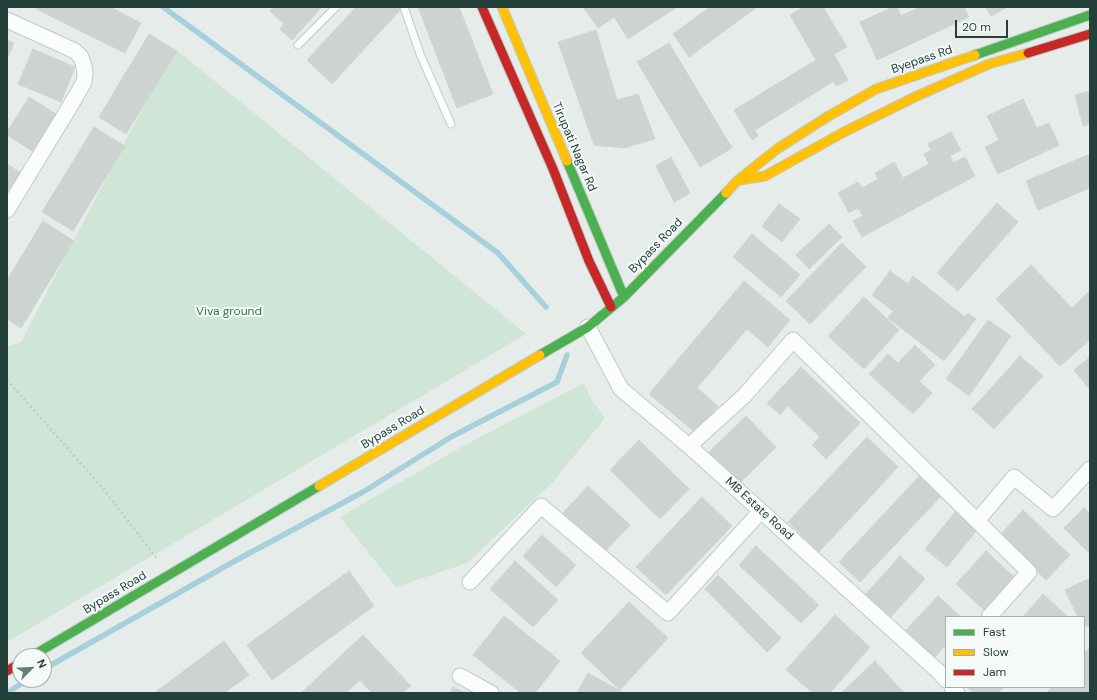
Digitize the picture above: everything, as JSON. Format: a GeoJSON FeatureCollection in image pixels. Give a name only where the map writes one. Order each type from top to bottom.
{"type":"FeatureCollection","features":[{"type":"Feature","properties":{"kind":"main road"},"geometry":{"type":"LineString","coordinates":[[482,7],[516,80],[589,261],[611,307]]}},
{"type":"Feature","properties":{"kind":"main road","name":"Tirupati Nagar Rd"},"geometry":{"type":"LineString","coordinates":[[502,7],[624,297]]}},
{"type":"Feature","properties":{"kind":"main road","name":"Byepass Rd"},"geometry":{"type":"LineString","coordinates":[[737,181],[777,149],[826,117],[876,89],[1090,14]]}},
{"type":"Feature","properties":{"kind":"main road"},"geometry":{"type":"LineString","coordinates":[[737,181],[765,176],[844,132],[903,102],[990,64],[1071,38],[1090,34]]}},
{"type":"Feature","properties":{"kind":"main road","name":"Bypass Road"},"geometry":{"type":"LineString","coordinates":[[46,648],[588,326],[624,297],[737,181]]}},
{"type":"Feature","properties":{"kind":"street"},"geometry":{"type":"LineString","coordinates":[[1087,7],[1090,14]]}},
{"type":"Feature","properties":{"kind":"street"},"geometry":{"type":"LineString","coordinates":[[7,20],[75,51],[81,58],[85,74],[84,82],[75,98],[7,210]]}},
{"type":"Feature","properties":{"kind":"street","name":"MB Estate Road"},"geometry":{"type":"LineString","coordinates":[[588,326],[621,389],[689,446],[944,672]]}},
{"type":"Feature","properties":{"kind":"street"},"geometry":{"type":"LineString","coordinates":[[689,446],[745,395],[793,340],[1029,572],[990,616]]}},
{"type":"Feature","properties":{"kind":"street"},"geometry":{"type":"LineString","coordinates":[[977,521],[1014,477],[1053,509],[1090,469]]}},
{"type":"Feature","properties":{"kind":"street"},"geometry":{"type":"LineString","coordinates":[[470,582],[541,506],[668,613],[761,511]]}},
{"type":"Feature","properties":{"kind":"street"},"geometry":{"type":"LineString","coordinates":[[460,676],[491,693]]}},
{"type":"Feature","properties":{"kind":"lane"},"geometry":{"type":"LineString","coordinates":[[298,45],[336,7]]}},
{"type":"Feature","properties":{"kind":"lane"},"geometry":{"type":"LineString","coordinates":[[404,7],[420,54],[451,124]]}},
{"type":"Feature","properties":{"kind":"path"},"geometry":{"type":"LineString","coordinates":[[7,380],[101,486],[169,575]]}},
{"type":"Feature","properties":{"kind":"green space","name":"Viva ground"},"geometry":{"type":"Polygon","coordinates":[[[174,48],[526,334],[7,642],[7,347],[21,342],[174,48]]]}},
{"type":"Feature","properties":{"kind":"green space"},"geometry":{"type":"Polygon","coordinates":[[[584,383],[591,399],[605,418],[553,482],[467,563],[396,587],[340,517],[463,446],[584,383]]]}},
{"type":"Feature","properties":{"kind":"building"},"geometry":{"type":"Polygon","coordinates":[[[37,7],[110,7],[141,23],[125,53],[36,9],[37,7]]]}},
{"type":"Feature","properties":{"kind":"building"},"geometry":{"type":"Polygon","coordinates":[[[273,7],[322,7],[292,40],[280,29],[284,24],[270,11],[273,7]]]}},
{"type":"Feature","properties":{"kind":"building"},"geometry":{"type":"Polygon","coordinates":[[[356,7],[403,7],[332,84],[307,60],[356,7]]]}},
{"type":"Feature","properties":{"kind":"building"},"geometry":{"type":"Polygon","coordinates":[[[418,7],[459,7],[493,94],[457,108],[418,7]]]}},
{"type":"Feature","properties":{"kind":"building"},"geometry":{"type":"Polygon","coordinates":[[[583,7],[677,7],[628,39],[614,17],[598,28],[583,7]]]}},
{"type":"Feature","properties":{"kind":"building"},"geometry":{"type":"Polygon","coordinates":[[[710,7],[757,7],[689,57],[673,34],[710,7]]]}},
{"type":"Feature","properties":{"kind":"building"},"geometry":{"type":"Polygon","coordinates":[[[804,7],[823,7],[847,47],[834,54],[848,80],[836,86],[834,81],[755,130],[758,136],[752,140],[734,110],[816,60],[790,15],[804,7]]]}},
{"type":"Feature","properties":{"kind":"building"},"geometry":{"type":"Polygon","coordinates":[[[893,7],[897,7],[901,16],[920,7],[964,7],[969,17],[877,60],[860,22],[893,7]]]}},
{"type":"Feature","properties":{"kind":"building"},"geometry":{"type":"Polygon","coordinates":[[[986,7],[1008,7],[991,16],[986,7]]]}},
{"type":"Feature","properties":{"kind":"building"},"geometry":{"type":"Polygon","coordinates":[[[596,30],[617,100],[638,94],[655,139],[624,148],[594,145],[558,42],[596,30]]]}},
{"type":"Feature","properties":{"kind":"building"},"geometry":{"type":"Polygon","coordinates":[[[149,34],[177,51],[126,134],[99,117],[149,34]]]}},
{"type":"Feature","properties":{"kind":"building"},"geometry":{"type":"Polygon","coordinates":[[[7,40],[14,43],[7,59],[7,40]]]}},
{"type":"Feature","properties":{"kind":"building"},"geometry":{"type":"Polygon","coordinates":[[[669,43],[732,148],[700,167],[637,62],[669,43]]]}},
{"type":"Feature","properties":{"kind":"building"},"geometry":{"type":"Polygon","coordinates":[[[33,49],[75,67],[61,102],[18,84],[33,49]]]}},
{"type":"Feature","properties":{"kind":"building"},"geometry":{"type":"Polygon","coordinates":[[[1090,91],[1090,124],[1083,126],[1075,95],[1090,91]]]}},
{"type":"Feature","properties":{"kind":"building"},"geometry":{"type":"Polygon","coordinates":[[[29,97],[61,117],[37,154],[7,135],[7,132],[29,97]]]}},
{"type":"Feature","properties":{"kind":"building"},"geometry":{"type":"Polygon","coordinates":[[[1023,99],[1037,128],[1049,123],[1059,145],[998,174],[985,147],[999,140],[987,116],[1023,99]]]}},
{"type":"Feature","properties":{"kind":"building"},"geometry":{"type":"Polygon","coordinates":[[[94,127],[125,146],[73,231],[42,212],[94,127]]]}},
{"type":"Feature","properties":{"kind":"building"},"geometry":{"type":"Polygon","coordinates":[[[951,132],[961,150],[950,156],[953,163],[965,157],[975,176],[862,237],[853,221],[863,216],[858,208],[849,213],[838,193],[858,182],[862,188],[878,179],[875,173],[894,162],[903,178],[929,164],[924,154],[931,150],[928,144],[951,132]]]}},
{"type":"Feature","properties":{"kind":"building"},"geometry":{"type":"Polygon","coordinates":[[[1090,154],[1090,188],[1038,210],[1026,181],[1090,154]]]}},
{"type":"Feature","properties":{"kind":"building"},"geometry":{"type":"Polygon","coordinates":[[[671,157],[690,193],[674,202],[656,166],[671,157]]]}},
{"type":"Feature","properties":{"kind":"building"},"geometry":{"type":"Polygon","coordinates":[[[7,164],[24,175],[7,202],[7,164]]]}},
{"type":"Feature","properties":{"kind":"building"},"geometry":{"type":"Polygon","coordinates":[[[997,203],[1018,222],[958,291],[937,273],[997,203]]]}},
{"type":"Feature","properties":{"kind":"building"},"geometry":{"type":"Polygon","coordinates":[[[779,204],[800,219],[782,242],[762,226],[779,204]]]}},
{"type":"Feature","properties":{"kind":"building"},"geometry":{"type":"Polygon","coordinates":[[[43,221],[74,241],[21,328],[7,319],[7,280],[43,221]]]}},
{"type":"Feature","properties":{"kind":"building"},"geometry":{"type":"Polygon","coordinates":[[[829,224],[842,237],[809,269],[796,255],[829,224]]]}},
{"type":"Feature","properties":{"kind":"building"},"geometry":{"type":"Polygon","coordinates":[[[752,234],[800,275],[781,297],[733,257],[752,234]]]}},
{"type":"Feature","properties":{"kind":"building"},"geometry":{"type":"Polygon","coordinates":[[[842,243],[866,267],[810,324],[786,301],[842,243]]]}},
{"type":"Feature","properties":{"kind":"building"},"geometry":{"type":"Polygon","coordinates":[[[1031,265],[1072,308],[1090,290],[1090,340],[1060,366],[996,299],[1031,265]]]}},
{"type":"Feature","properties":{"kind":"building"},"geometry":{"type":"Polygon","coordinates":[[[890,271],[908,284],[913,276],[965,317],[968,313],[976,319],[944,361],[888,318],[893,311],[872,295],[890,271]]]}},
{"type":"Feature","properties":{"kind":"building"},"geometry":{"type":"Polygon","coordinates":[[[744,281],[790,320],[768,347],[747,329],[697,388],[718,406],[696,433],[649,394],[744,281]]]}},
{"type":"Feature","properties":{"kind":"building"},"geometry":{"type":"Polygon","coordinates":[[[864,297],[899,330],[864,369],[828,336],[864,297]]]}},
{"type":"Feature","properties":{"kind":"building"},"geometry":{"type":"Polygon","coordinates":[[[988,320],[1011,336],[969,396],[946,379],[988,320]]]}},
{"type":"Feature","properties":{"kind":"building"},"geometry":{"type":"Polygon","coordinates":[[[915,345],[935,365],[919,381],[932,393],[913,414],[869,374],[888,354],[898,363],[915,345]]]}},
{"type":"Feature","properties":{"kind":"building"},"geometry":{"type":"Polygon","coordinates":[[[1020,356],[1043,376],[994,429],[972,409],[1020,356]]]}},
{"type":"Feature","properties":{"kind":"building"},"geometry":{"type":"Polygon","coordinates":[[[1090,357],[1090,390],[1074,370],[1090,357]]]}},
{"type":"Feature","properties":{"kind":"building"},"geometry":{"type":"Polygon","coordinates":[[[801,367],[860,423],[826,459],[812,445],[820,437],[788,406],[780,415],[767,403],[801,367]]]}},
{"type":"Feature","properties":{"kind":"building"},"geometry":{"type":"Polygon","coordinates":[[[746,416],[776,447],[739,484],[708,453],[746,416]]]}},
{"type":"Feature","properties":{"kind":"building"},"geometry":{"type":"Polygon","coordinates":[[[867,437],[898,467],[819,552],[788,522],[867,437]]]}},
{"type":"Feature","properties":{"kind":"building"},"geometry":{"type":"Polygon","coordinates":[[[639,440],[689,489],[660,519],[610,470],[639,440]]]}},
{"type":"Feature","properties":{"kind":"building"},"geometry":{"type":"Polygon","coordinates":[[[923,472],[944,493],[860,582],[839,562],[923,472]]]}},
{"type":"Feature","properties":{"kind":"building"},"geometry":{"type":"Polygon","coordinates":[[[588,486],[630,525],[602,555],[560,516],[588,486]]]}},
{"type":"Feature","properties":{"kind":"building"},"geometry":{"type":"Polygon","coordinates":[[[702,497],[732,526],[666,595],[636,567],[702,497]]]}},
{"type":"Feature","properties":{"kind":"building"},"geometry":{"type":"Polygon","coordinates":[[[1084,508],[1090,514],[1090,554],[1064,528],[1084,508]]]}},
{"type":"Feature","properties":{"kind":"building"},"geometry":{"type":"Polygon","coordinates":[[[1023,510],[1070,555],[1046,580],[1000,535],[1023,510]]]}},
{"type":"Feature","properties":{"kind":"building"},"geometry":{"type":"Polygon","coordinates":[[[956,511],[978,529],[947,567],[925,549],[956,511]]]}},
{"type":"Feature","properties":{"kind":"building"},"geometry":{"type":"Polygon","coordinates":[[[542,535],[576,565],[556,587],[523,556],[542,535]]]}},
{"type":"Feature","properties":{"kind":"building"},"geometry":{"type":"Polygon","coordinates":[[[756,546],[819,605],[801,623],[739,565],[756,546]]]}},
{"type":"Feature","properties":{"kind":"building"},"geometry":{"type":"Polygon","coordinates":[[[986,551],[1014,577],[984,610],[956,584],[986,551]]]}},
{"type":"Feature","properties":{"kind":"building"},"geometry":{"type":"Polygon","coordinates":[[[900,556],[925,579],[888,620],[863,597],[900,556]]]}},
{"type":"Feature","properties":{"kind":"building"},"geometry":{"type":"Polygon","coordinates":[[[515,561],[558,600],[533,627],[490,589],[515,561]]]}},
{"type":"Feature","properties":{"kind":"building"},"geometry":{"type":"Polygon","coordinates":[[[349,571],[374,606],[272,680],[247,645],[349,571]]]}},
{"type":"Feature","properties":{"kind":"building"},"geometry":{"type":"Polygon","coordinates":[[[718,575],[781,638],[767,652],[705,589],[718,575]]]}},
{"type":"Feature","properties":{"kind":"building"},"geometry":{"type":"Polygon","coordinates":[[[1090,578],[1090,625],[1085,627],[1085,616],[1078,616],[1065,590],[1090,578]]]}},
{"type":"Feature","properties":{"kind":"building"},"geometry":{"type":"Polygon","coordinates":[[[1043,594],[1067,616],[1024,616],[1043,594]]]}},
{"type":"Feature","properties":{"kind":"building"},"geometry":{"type":"Polygon","coordinates":[[[938,596],[960,616],[945,616],[945,646],[933,659],[904,632],[938,596]]]}},
{"type":"Feature","properties":{"kind":"building"},"geometry":{"type":"Polygon","coordinates":[[[629,602],[668,638],[620,690],[581,653],[629,602]]]}},
{"type":"Feature","properties":{"kind":"building"},"geometry":{"type":"Polygon","coordinates":[[[835,615],[870,647],[830,693],[813,693],[786,670],[835,615]]]}},
{"type":"Feature","properties":{"kind":"building"},"geometry":{"type":"Polygon","coordinates":[[[504,616],[560,661],[535,693],[521,693],[473,655],[504,616]]]}},
{"type":"Feature","properties":{"kind":"building"},"geometry":{"type":"Polygon","coordinates":[[[363,635],[411,686],[403,693],[372,693],[360,680],[346,693],[301,693],[363,635]]]}},
{"type":"Feature","properties":{"kind":"building"},"geometry":{"type":"Polygon","coordinates":[[[224,641],[249,675],[224,693],[154,693],[224,641]]]}},
{"type":"Feature","properties":{"kind":"building"},"geometry":{"type":"Polygon","coordinates":[[[1090,647],[1090,693],[1046,693],[1051,688],[1085,688],[1085,652],[1090,647]]]}},
{"type":"Feature","properties":{"kind":"building"},"geometry":{"type":"Polygon","coordinates":[[[875,661],[904,693],[841,693],[875,661]]]}},
{"type":"Feature","properties":{"kind":"building"},"geometry":{"type":"Polygon","coordinates":[[[588,673],[624,693],[577,693],[588,673]]]}},
{"type":"Feature","properties":{"kind":"building"},"geometry":{"type":"Polygon","coordinates":[[[453,687],[465,693],[450,693],[453,687]]]}},
{"type":"Feature","properties":{"kind":"building"},"geometry":{"type":"Polygon","coordinates":[[[968,688],[1003,688],[998,693],[974,693],[968,688]]]}},
{"type":"Feature","properties":{"kind":"waterway"},"geometry":{"type":"LineString","coordinates":[[163,7],[498,253],[546,307]]}},
{"type":"Feature","properties":{"kind":"waterway"},"geometry":{"type":"LineString","coordinates":[[52,664],[233,562],[363,492],[451,437],[557,382],[567,355]]}},
{"type":"Feature","properties":{"kind":"waterway"},"geometry":{"type":"LineString","coordinates":[[7,693],[15,688]]}},
{"type":"Feature","properties":{"kind":"traffic: fast"},"geometry":{"type":"LineString","coordinates":[[975,55],[1090,15]]}},
{"type":"Feature","properties":{"kind":"traffic: fast"},"geometry":{"type":"LineString","coordinates":[[567,161],[624,297]]}},
{"type":"Feature","properties":{"kind":"traffic: fast"},"geometry":{"type":"LineString","coordinates":[[540,355],[588,327],[624,297],[726,193]]}},
{"type":"Feature","properties":{"kind":"traffic: fast"},"geometry":{"type":"LineString","coordinates":[[46,648],[319,486]]}},
{"type":"Feature","properties":{"kind":"traffic: slow"},"geometry":{"type":"LineString","coordinates":[[502,7],[567,161]]}},
{"type":"Feature","properties":{"kind":"traffic: slow"},"geometry":{"type":"LineString","coordinates":[[740,180],[765,176],[844,132],[917,96],[989,64],[1028,53]]}},
{"type":"Feature","properties":{"kind":"traffic: slow"},"geometry":{"type":"LineString","coordinates":[[726,193],[737,181],[777,149],[827,117],[876,89],[975,55]]}},
{"type":"Feature","properties":{"kind":"traffic: slow"},"geometry":{"type":"LineString","coordinates":[[319,486],[540,355]]}},
{"type":"Feature","properties":{"kind":"traffic: jam"},"geometry":{"type":"LineString","coordinates":[[482,7],[553,169],[589,261],[611,307]]}},
{"type":"Feature","properties":{"kind":"traffic: jam"},"geometry":{"type":"LineString","coordinates":[[1028,53],[1090,34]]}},
{"type":"Feature","properties":{"kind":"traffic: jam"},"geometry":{"type":"LineString","coordinates":[[7,671],[12,668]]}}]}
